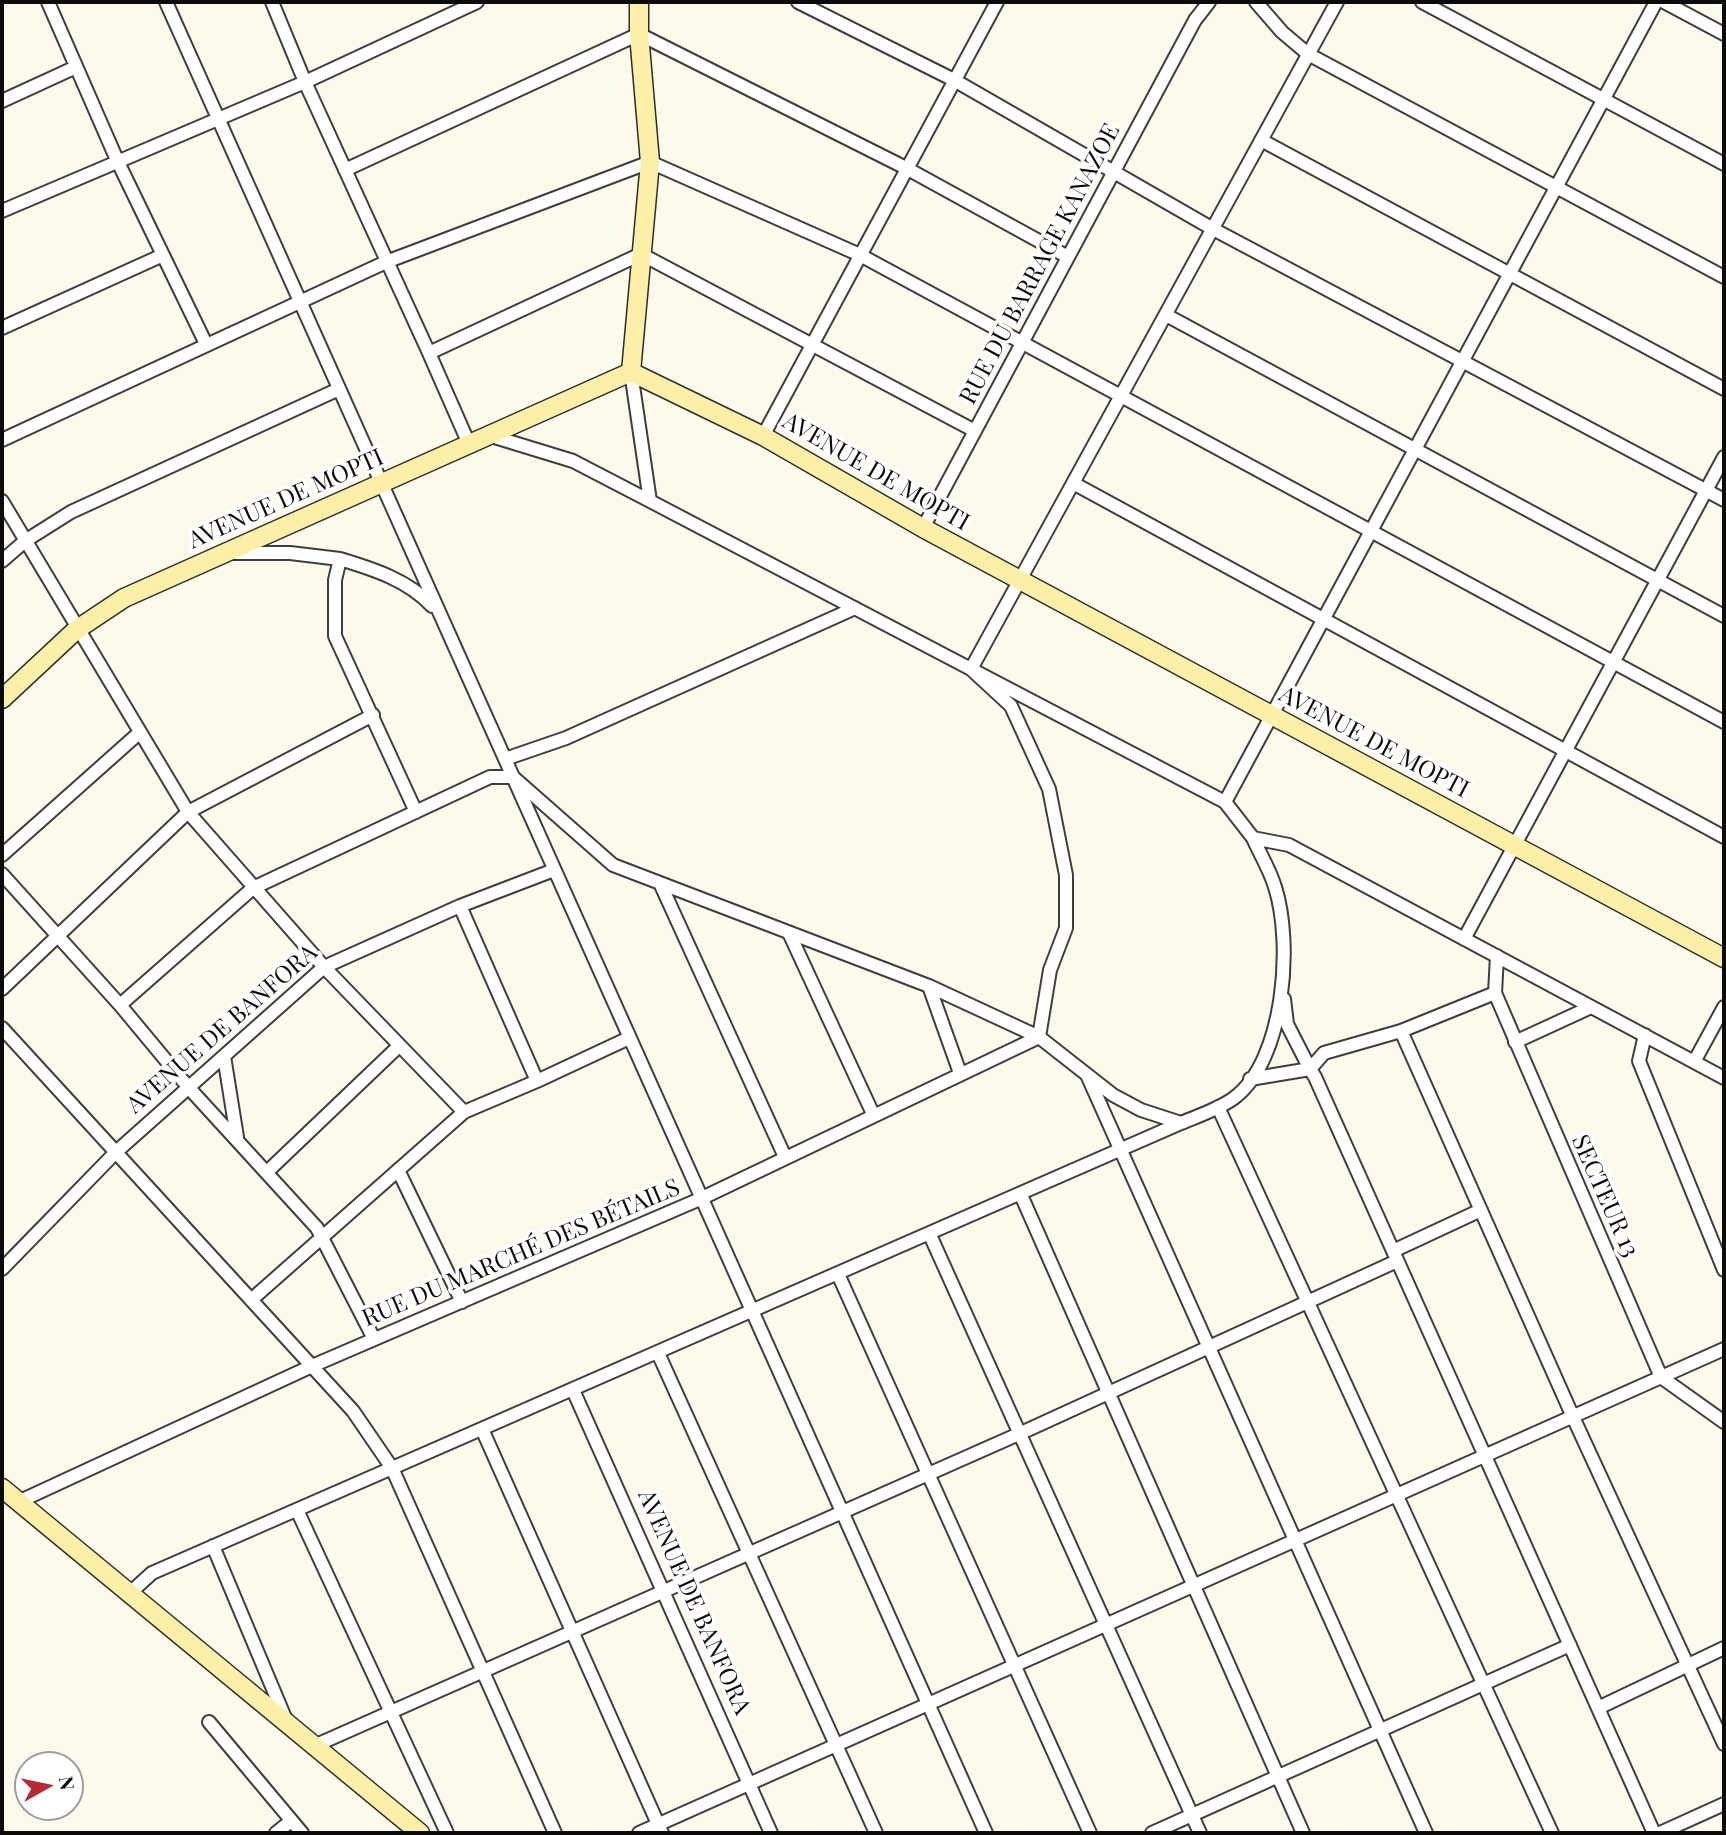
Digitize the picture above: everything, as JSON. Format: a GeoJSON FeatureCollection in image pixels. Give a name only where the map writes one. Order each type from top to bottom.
{"type":"FeatureCollection","features":[{"type":"Feature","properties":{"kind":"street"},"geometry":{"type":"LineString","coordinates":[[48,2],[117,160],[206,344]]}},
{"type":"Feature","properties":{"kind":"street"},"geometry":{"type":"LineString","coordinates":[[166,2],[986,1833]]}},
{"type":"Feature","properties":{"kind":"street"},"geometry":{"type":"LineString","coordinates":[[272,2],[305,82],[469,444]]}},
{"type":"Feature","properties":{"kind":"street"},"geometry":{"type":"LineString","coordinates":[[2,211],[305,82],[477,2]]}},
{"type":"Feature","properties":{"kind":"street"},"geometry":{"type":"LineString","coordinates":[[639,2],[639,34],[650,162],[631,372],[650,501]]}},
{"type":"Feature","properties":{"kind":"street"},"geometry":{"type":"LineString","coordinates":[[798,2],[954,80],[1113,174],[1213,229],[1724,500]]}},
{"type":"Feature","properties":{"kind":"street"},"geometry":{"type":"LineString","coordinates":[[763,436],[996,2]]}},
{"type":"Feature","properties":{"kind":"street","name":"RUE DU BARRAGE KANAZOE"},"geometry":{"type":"LineString","coordinates":[[923,528],[1195,20],[1209,2]]}},
{"type":"Feature","properties":{"kind":"street"},"geometry":{"type":"LineString","coordinates":[[1256,2],[1282,32],[1308,54],[1724,278]]}},
{"type":"Feature","properties":{"kind":"street"},"geometry":{"type":"LineString","coordinates":[[971,669],[1336,2]]}},
{"type":"Feature","properties":{"kind":"street"},"geometry":{"type":"LineString","coordinates":[[1422,2],[1724,164]]}},
{"type":"Feature","properties":{"kind":"street"},"geometry":{"type":"LineString","coordinates":[[1225,802],[1656,2]]}},
{"type":"Feature","properties":{"kind":"street"},"geometry":{"type":"LineString","coordinates":[[1664,2],[1724,34]]}},
{"type":"Feature","properties":{"kind":"street"},"geometry":{"type":"LineString","coordinates":[[345,170],[639,34]]}},
{"type":"Feature","properties":{"kind":"street"},"geometry":{"type":"LineString","coordinates":[[639,34],[906,168],[1068,257]]}},
{"type":"Feature","properties":{"kind":"street"},"geometry":{"type":"LineString","coordinates":[[2,101],[76,67]]}},
{"type":"Feature","properties":{"kind":"street"},"geometry":{"type":"LineString","coordinates":[[1261,140],[1724,389]]}},
{"type":"Feature","properties":{"kind":"street"},"geometry":{"type":"LineString","coordinates":[[2,439],[386,262],[650,162],[859,255],[1023,341],[1370,533],[1724,722]]}},
{"type":"Feature","properties":{"kind":"street"},"geometry":{"type":"LineString","coordinates":[[641,254],[812,342],[975,431]]}},
{"type":"Feature","properties":{"kind":"street"},"geometry":{"type":"LineString","coordinates":[[429,353],[641,254]]}},
{"type":"Feature","properties":{"kind":"street"},"geometry":{"type":"LineString","coordinates":[[2,328],[163,255]]}},
{"type":"Feature","properties":{"kind":"street"},"geometry":{"type":"LineString","coordinates":[[1166,315],[1724,616]]}},
{"type":"Feature","properties":{"kind":"street","name":"AVENUE DE MOPTI"},"geometry":{"type":"LineString","coordinates":[[2,699],[76,630],[124,598],[631,372],[763,436],[923,528],[1724,958]]}},
{"type":"Feature","properties":{"kind":"street"},"geometry":{"type":"LineString","coordinates":[[2,561],[25,541],[71,512],[339,389]]}},
{"type":"Feature","properties":{"kind":"street"},"geometry":{"type":"LineString","coordinates":[[488,435],[573,461],[1225,802],[1253,838],[1275,885],[1280,904],[1283,995],[1287,1024],[1395,1256],[1654,1833]]}},
{"type":"Feature","properties":{"kind":"street"},"geometry":{"type":"LineString","coordinates":[[1464,939],[1724,457]]}},
{"type":"Feature","properties":{"kind":"street"},"geometry":{"type":"LineString","coordinates":[[1073,483],[1323,621],[1567,748],[1724,837]]}},
{"type":"Feature","properties":{"kind":"street"},"geometry":{"type":"LineString","coordinates":[[2,501],[76,630],[188,813],[324,967],[464,1112]]}},
{"type":"Feature","properties":{"kind":"street"},"geometry":{"type":"LineString","coordinates":[[225,553],[290,553],[340,559],[384,573],[423,596],[440,614]]}},
{"type":"Feature","properties":{"kind":"street"},"geometry":{"type":"LineString","coordinates":[[340,559],[335,580],[335,636],[416,812]]}},
{"type":"Feature","properties":{"kind":"street"},"geometry":{"type":"LineString","coordinates":[[505,759],[566,738],[855,608]]}},
{"type":"Feature","properties":{"kind":"street"},"geometry":{"type":"LineString","coordinates":[[971,669],[1011,705],[1049,789],[1066,875],[1066,928],[1050,970],[1039,1037]]}},
{"type":"Feature","properties":{"kind":"street"},"geometry":{"type":"LineString","coordinates":[[2,989],[56,934],[188,813],[373,715]]}},
{"type":"Feature","properties":{"kind":"street"},"geometry":{"type":"LineString","coordinates":[[2,856],[139,733]]}},
{"type":"Feature","properties":{"kind":"street"},"geometry":{"type":"LineString","coordinates":[[120,1004],[253,888],[490,777],[513,777],[613,865],[929,986],[1039,1037],[1113,1095],[1141,1110],[1181,1123]]}},
{"type":"Feature","properties":{"kind":"street"},"geometry":{"type":"LineString","coordinates":[[1253,838],[1289,845],[1724,1078]]}},
{"type":"Feature","properties":{"kind":"street","name":"AVENUE DE BANFORA"},"geometry":{"type":"LineString","coordinates":[[2,1269],[116,1152],[324,967],[460,906],[554,870]]}},
{"type":"Feature","properties":{"kind":"street"},"geometry":{"type":"LineString","coordinates":[[2,874],[120,1004],[189,1088],[268,1171],[323,1237],[374,1339]]}},
{"type":"Feature","properties":{"kind":"street"},"geometry":{"type":"LineString","coordinates":[[660,883],[785,1157]]}},
{"type":"Feature","properties":{"kind":"street"},"geometry":{"type":"LineString","coordinates":[[460,906],[537,1081]]}},
{"type":"Feature","properties":{"kind":"street"},"geometry":{"type":"LineString","coordinates":[[790,935],[873,1114]]}},
{"type":"Feature","properties":{"kind":"street","name":"SECTEUR 13"},"geometry":{"type":"LineString","coordinates":[[1497,957],[1495,993],[1661,1377]]}},
{"type":"Feature","properties":{"kind":"street"},"geometry":{"type":"LineString","coordinates":[[929,986],[961,1073]]}},
{"type":"Feature","properties":{"kind":"street"},"geometry":{"type":"LineString","coordinates":[[1250,1079],[1310,1069],[1324,1053],[1401,1031],[1495,993]]}},
{"type":"Feature","properties":{"kind":"street"},"geometry":{"type":"LineString","coordinates":[[130,1593],[152,1573],[1218,1107],[1236,1097],[1265,1055],[1283,995]]}},
{"type":"Feature","properties":{"kind":"street"},"geometry":{"type":"LineString","coordinates":[[1515,1042],[1591,1007]]}},
{"type":"Feature","properties":{"kind":"street"},"geometry":{"type":"LineString","coordinates":[[1694,1062],[1724,1007]]}},
{"type":"Feature","properties":{"kind":"street"},"geometry":{"type":"LineString","coordinates":[[2,1028],[353,1411],[392,1468],[555,1833]]}},
{"type":"Feature","properties":{"kind":"street"},"geometry":{"type":"LineString","coordinates":[[1401,1031],[1573,1417],[1724,1744]]}},
{"type":"Feature","properties":{"kind":"street"},"geometry":{"type":"LineString","coordinates":[[1645,1035],[1639,1061],[1724,1270]]}},
{"type":"Feature","properties":{"kind":"street","name":"RUE DU MARCHÉ DES BÉTAILS"},"geometry":{"type":"LineString","coordinates":[[18,1502],[312,1366],[700,1199],[1039,1037]]}},
{"type":"Feature","properties":{"kind":"street"},"geometry":{"type":"LineString","coordinates":[[251,1300],[464,1112],[629,1038]]}},
{"type":"Feature","properties":{"kind":"street"},"geometry":{"type":"LineString","coordinates":[[268,1171],[399,1046]]}},
{"type":"Feature","properties":{"kind":"street"},"geometry":{"type":"LineString","coordinates":[[224,1056],[237,1138]]}},
{"type":"Feature","properties":{"kind":"street"},"geometry":{"type":"LineString","coordinates":[[1086,1074],[1426,1833]]}},
{"type":"Feature","properties":{"kind":"street"},"geometry":{"type":"LineString","coordinates":[[1218,1107],[1395,1497],[1552,1833]]}},
{"type":"Feature","properties":{"kind":"street"},"geometry":{"type":"LineString","coordinates":[[398,1170],[462,1302]]}},
{"type":"Feature","properties":{"kind":"street"},"geometry":{"type":"LineString","coordinates":[[1021,1195],[1303,1833]]}},
{"type":"Feature","properties":{"kind":"street"},"geometry":{"type":"LineString","coordinates":[[314,1746],[840,1510],[1021,1433],[1108,1390],[1307,1301],[1481,1210]]}},
{"type":"Feature","properties":{"kind":"street"},"geometry":{"type":"LineString","coordinates":[[930,1235],[1200,1833]]}},
{"type":"Feature","properties":{"kind":"street"},"geometry":{"type":"LineString","coordinates":[[838,1274],[1090,1833]]}},
{"type":"Feature","properties":{"kind":"street"},"geometry":{"type":"LineString","coordinates":[[639,1833],[660,1829],[749,1784],[1724,1349]]}},
{"type":"Feature","properties":{"kind":"street"},"geometry":{"type":"LineString","coordinates":[[659,1353],[876,1833]]}},
{"type":"Feature","properties":{"kind":"street"},"geometry":{"type":"LineString","coordinates":[[1661,1377],[1724,1422]]}},
{"type":"Feature","properties":{"kind":"street","name":"AVENUE DE BANFORA"},"geometry":{"type":"LineString","coordinates":[[573,1390],[771,1833]]}},
{"type":"Feature","properties":{"kind":"street"},"geometry":{"type":"LineString","coordinates":[[482,1429],[660,1829]]}},
{"type":"Feature","properties":{"kind":"street"},"geometry":{"type":"LineString","coordinates":[[2,1488],[415,1832]]}},
{"type":"Feature","properties":{"kind":"street"},"geometry":{"type":"LineString","coordinates":[[297,1510],[447,1833]]}},
{"type":"Feature","properties":{"kind":"street"},"geometry":{"type":"LineString","coordinates":[[213,1546],[288,1724]]}},
{"type":"Feature","properties":{"kind":"street"},"geometry":{"type":"LineString","coordinates":[[1152,1833],[1570,1645]]}},
{"type":"Feature","properties":{"kind":"street"},"geometry":{"type":"LineString","coordinates":[[1598,1709],[1724,1647]]}},
{"type":"Feature","properties":{"kind":"street"},"geometry":{"type":"LineString","coordinates":[[209,1722],[302,1833]]}},
{"type":"Feature","properties":{"kind":"street"},"geometry":{"type":"LineString","coordinates":[[1660,1833],[1724,1804]]}},
{"type":"Feature","properties":{"kind":"street"},"geometry":{"type":"LineString","coordinates":[[275,1833],[291,1821]]}}]}
